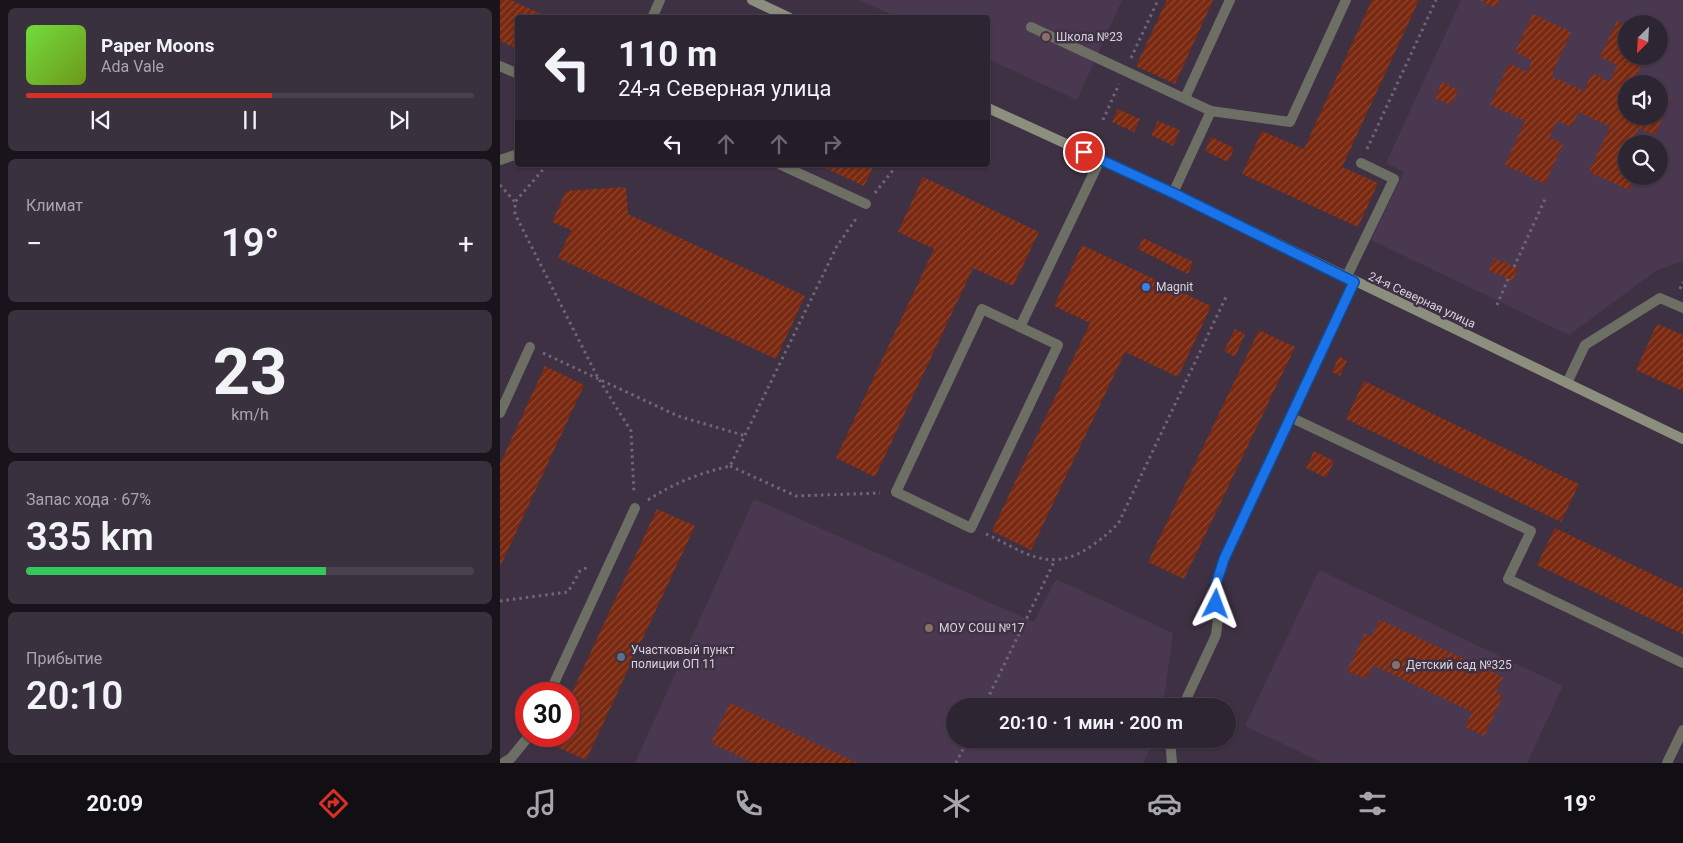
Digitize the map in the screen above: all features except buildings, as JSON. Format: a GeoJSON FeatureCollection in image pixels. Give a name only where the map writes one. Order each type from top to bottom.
{"type":"FeatureCollection","features":[{"type":"Feature","properties":{"kind":"main road"},"geometry":{"type":"LineString","coordinates":[[752,0],[784,15]]}},
{"type":"Feature","properties":{"kind":"main road","name":"24-я Северная улица"},"geometry":{"type":"LineString","coordinates":[[990,109],[1173,193],[1683,440]]}},
{"type":"Feature","properties":{"kind":"street"},"geometry":{"type":"LineString","coordinates":[[653,15],[660,0]]}},
{"type":"Feature","properties":{"kind":"street"},"geometry":{"type":"LineString","coordinates":[[1185,98],[1230,0]]}},
{"type":"Feature","properties":{"kind":"street"},"geometry":{"type":"LineString","coordinates":[[1032,27],[1211,111],[1290,122],[1346,0]]}},
{"type":"Feature","properties":{"kind":"street"},"geometry":{"type":"LineString","coordinates":[[500,66],[515,73]]}},
{"type":"Feature","properties":{"kind":"street"},"geometry":{"type":"LineString","coordinates":[[1173,193],[1211,111]]}},
{"type":"Feature","properties":{"kind":"street"},"geometry":{"type":"LineString","coordinates":[[500,160],[515,155]]}},
{"type":"Feature","properties":{"kind":"street"},"geometry":{"type":"LineString","coordinates":[[1020,327],[1100,160]]}},
{"type":"Feature","properties":{"kind":"street"},"geometry":{"type":"LineString","coordinates":[[1187,698],[1216,635],[1218,618],[1216,584],[1218,573],[1290,417],[1394,179],[1361,163]]}},
{"type":"Feature","properties":{"kind":"street"},"geometry":{"type":"LineString","coordinates":[[785,167],[866,204]]}},
{"type":"Feature","properties":{"kind":"street"},"geometry":{"type":"LineString","coordinates":[[1567,383],[1585,345],[1660,298],[1683,308]]}},
{"type":"Feature","properties":{"kind":"street"},"geometry":{"type":"LineString","coordinates":[[982,309],[1020,327],[1058,345],[971,528],[896,492],[982,309]]}},
{"type":"Feature","properties":{"kind":"street"},"geometry":{"type":"LineString","coordinates":[[500,413],[530,347]]}},
{"type":"Feature","properties":{"kind":"street"},"geometry":{"type":"LineString","coordinates":[[1290,417],[1531,531],[1508,580],[1683,663]]}},
{"type":"Feature","properties":{"kind":"street"},"geometry":{"type":"LineString","coordinates":[[555,682],[635,508]]}},
{"type":"Feature","properties":{"kind":"street"},"geometry":{"type":"LineString","coordinates":[[1667,763],[1683,730]]}},
{"type":"Feature","properties":{"kind":"street"},"geometry":{"type":"LineString","coordinates":[[503,763],[511,758],[520,747]]}},
{"type":"Feature","properties":{"kind":"street"},"geometry":{"type":"LineString","coordinates":[[1171,748],[1172,763]]}},
{"type":"Feature","properties":{"kind":"path"},"geometry":{"type":"LineString","coordinates":[[1361,163],[1436,0]]}},
{"type":"Feature","properties":{"kind":"path"},"geometry":{"type":"LineString","coordinates":[[514,202],[545,167]]}},
{"type":"Feature","properties":{"kind":"path"},"geometry":{"type":"LineString","coordinates":[[730,466],[837,246],[866,204],[895,167]]}},
{"type":"Feature","properties":{"kind":"path"},"geometry":{"type":"LineString","coordinates":[[500,185],[514,202],[515,214],[597,376],[632,431],[635,508]]}},
{"type":"Feature","properties":{"kind":"path"},"geometry":{"type":"LineString","coordinates":[[1514,267],[1546,197]]}},
{"type":"Feature","properties":{"kind":"path"},"geometry":{"type":"LineString","coordinates":[[1497,305],[1508,279]]}},
{"type":"Feature","properties":{"kind":"path"},"geometry":{"type":"LineString","coordinates":[[971,528],[1032,555],[1054,562],[1077,555],[1104,537],[1119,522],[1226,297]]}},
{"type":"Feature","properties":{"kind":"path"},"geometry":{"type":"LineString","coordinates":[[530,347],[597,376],[678,416],[746,436]]}},
{"type":"Feature","properties":{"kind":"path"},"geometry":{"type":"LineString","coordinates":[[635,508],[666,488],[695,474],[730,466],[796,496],[896,492]]}},
{"type":"Feature","properties":{"kind":"path"},"geometry":{"type":"LineString","coordinates":[[500,601],[568,592],[580,571],[613,555]]}},
{"type":"Feature","properties":{"kind":"path"},"geometry":{"type":"LineString","coordinates":[[988,698],[1054,562]]}},
{"type":"Feature","properties":{"kind":"path"},"geometry":{"type":"LineString","coordinates":[[956,763],[964,748]]}},
{"type":"Feature","properties":{"kind":"shaded area","name":"Школа №23"},"geometry":{"type":"Polygon","coordinates":[[[859,0],[1122,0],[1077,100],[990,60],[990,15],[893,15],[859,0]]]}},
{"type":"Feature","properties":{"kind":"shaded area"},"geometry":{"type":"Polygon","coordinates":[[[1461,0],[1683,0],[1683,261],[1657,270],[1569,335],[1371,240],[1404,172],[1386,163],[1461,0]]]}},
{"type":"Feature","properties":{"kind":"shaded area","name":"МОУ СОШ №17"},"geometry":{"type":"Polygon","coordinates":[[[754,499],[1034,622],[1056,579],[1173,633],[1164,698],[946,698],[946,748],[1150,748],[1143,763],[635,763],[754,499]]]}},
{"type":"Feature","properties":{"kind":"shaded area","name":"Детский сад №325"},"geometry":{"type":"Polygon","coordinates":[[[1319,570],[1563,686],[1527,763],[1323,763],[1245,726],[1319,570]]]}},
{"type":"Feature","properties":{"kind":"place","name":"Школа №23"},"geometry":{"type":"Point","coordinates":[1046,37]}},
{"type":"Feature","properties":{"kind":"place","name":"Magnit"},"geometry":{"type":"Point","coordinates":[1146,287]}},
{"type":"Feature","properties":{"kind":"place","name":"МОУ СОШ №17"},"geometry":{"type":"Point","coordinates":[929,628]}},
{"type":"Feature","properties":{"kind":"place","name":"Участковый пункт полиции ОП 11"},"geometry":{"type":"Point","coordinates":[621,657]}},
{"type":"Feature","properties":{"kind":"place","name":"Детский сад №325"},"geometry":{"type":"Point","coordinates":[1396,665]}},
{"type":"Feature","properties":{"kind":"route"},"geometry":{"type":"LineString","coordinates":[[1084,152],[1173,193],[1354,282],[1218,573],[1216,604]]}}]}
